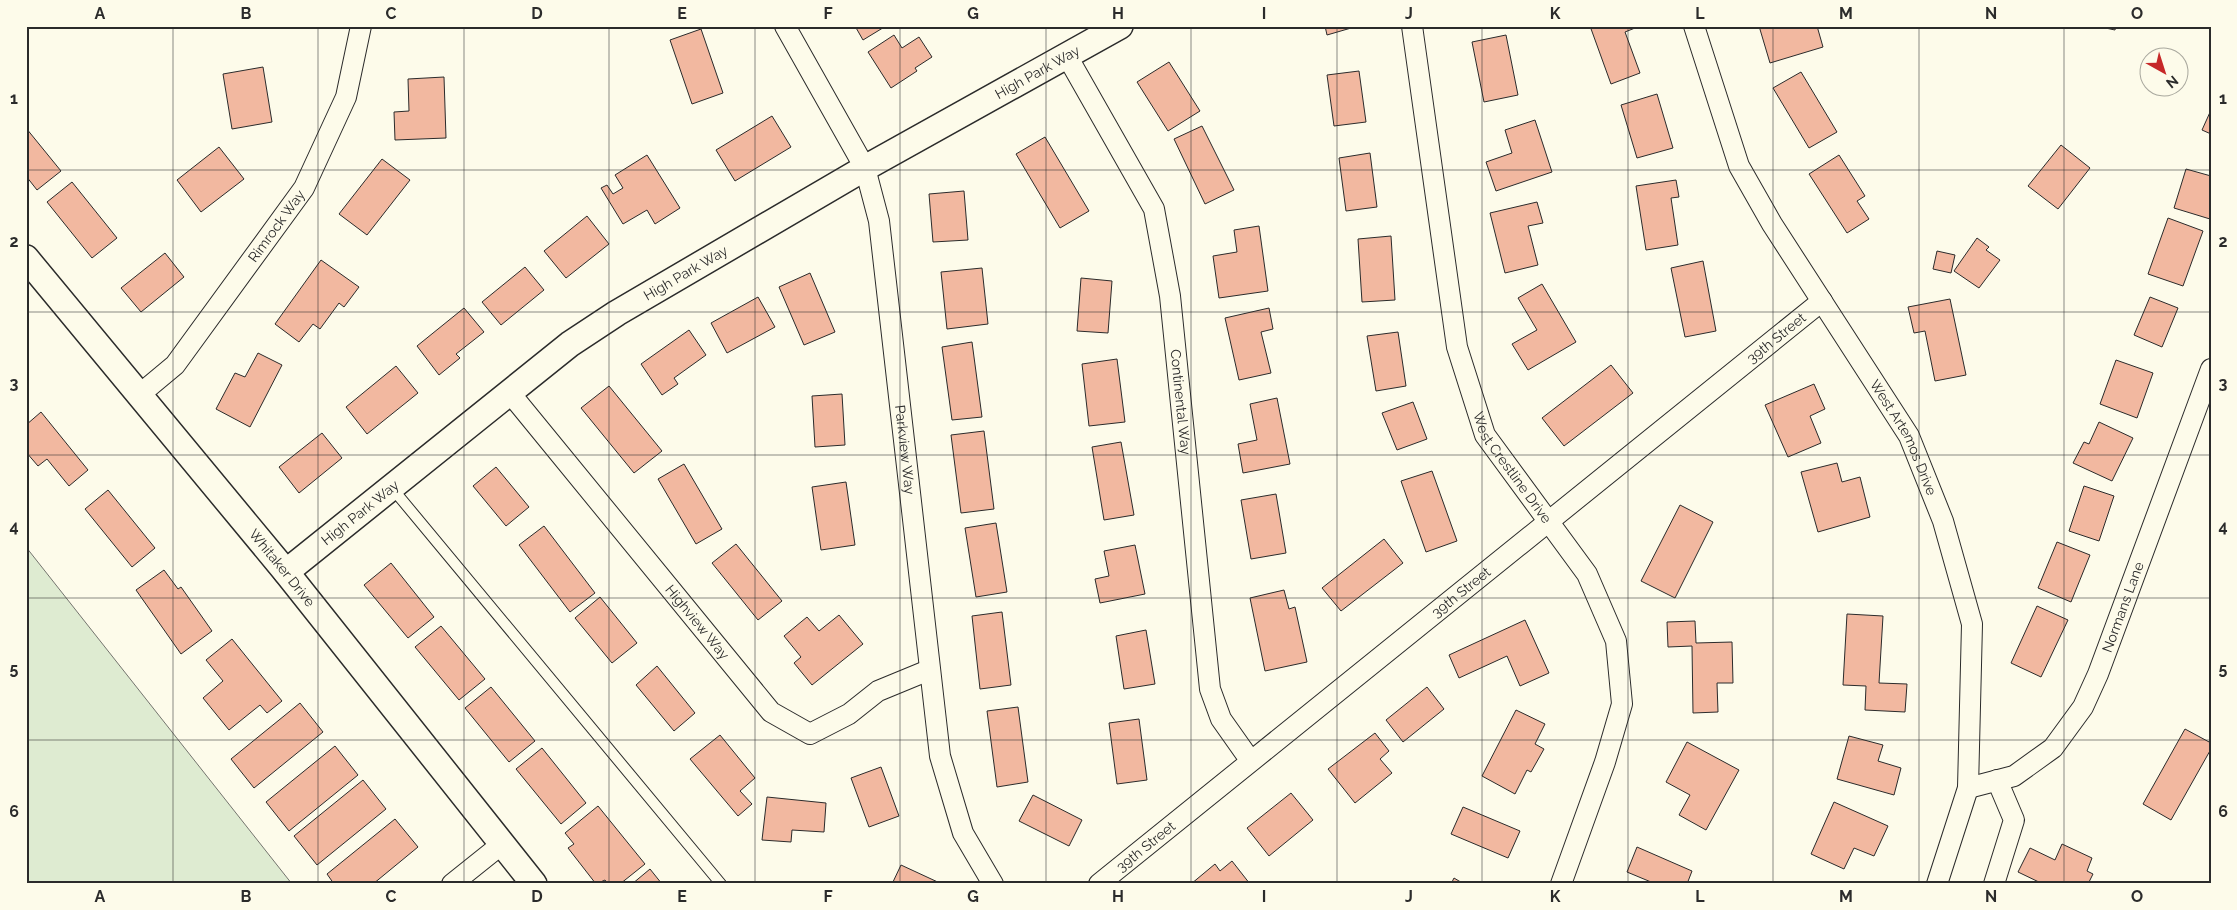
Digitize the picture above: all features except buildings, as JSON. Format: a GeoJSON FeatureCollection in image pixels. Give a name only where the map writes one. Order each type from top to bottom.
{"type":"FeatureCollection","features":[{"type":"Feature","properties":{"kind":"street","name":"Rimrock Way"},"geometry":{"type":"LineString","coordinates":[[139,395],[175,366],[304,188],[346,97],[361,26]]}},
{"type":"Feature","properties":{"kind":"street","name":"Parkview Way"},"geometry":{"type":"LineString","coordinates":[[785,26],[865,168],[879,221],[940,756],[963,833],[993,884]]}},
{"type":"Feature","properties":{"kind":"street","name":"High Park Way"},"geometry":{"type":"LineString","coordinates":[[286,572],[570,344],[617,313],[865,168],[1120,26]]}},
{"type":"Feature","properties":{"kind":"street","name":"West Crestline Drive"},"geometry":{"type":"LineString","coordinates":[[1412,26],[1457,347],[1485,435],[1587,574],[1616,641],[1622,704],[1605,762],[1561,884]]}},
{"type":"Feature","properties":{"kind":"street","name":"West Artemos Drive"},"geometry":{"type":"LineString","coordinates":[[1694,26],[1739,166],[1772,224],[1909,436],[1943,522],[1972,624],[1968,788],[1937,884]]}},
{"type":"Feature","properties":{"kind":"street","name":"Continental Way"},"geometry":{"type":"LineString","coordinates":[[1068,56],[1154,209],[1170,296],[1210,689],[1221,719],[1250,760]]}},
{"type":"Feature","properties":{"kind":"street","name":"Whitaker Drive"},"geometry":{"type":"LineString","coordinates":[[26,258],[286,572],[534,884]]}},
{"type":"Feature","properties":{"kind":"street","name":"39th Street"},"geometry":{"type":"LineString","coordinates":[[1098,884],[1822,301]]}},
{"type":"Feature","properties":{"kind":"street","name":"Normans Lane"},"geometry":{"type":"LineString","coordinates":[[1968,788],[2014,776],[2053,748],[2082,708],[2098,674],[2211,369]]}},
{"type":"Feature","properties":{"kind":"street","name":"Highview Way"},"geometry":{"type":"LineString","coordinates":[[510,393],[771,712],[810,734],[850,714],[878,691],[929,670]]}},
{"type":"Feature","properties":{"kind":"street"},"geometry":{"type":"LineString","coordinates":[[1994,884],[2014,820],[1997,780]]}},
{"type":"Feature","properties":{"kind":"street"},"geometry":{"type":"LineString","coordinates":[[452,884],[502,844]]}},
{"type":"Feature","properties":{"kind":"lane"},"geometry":{"type":"LineString","coordinates":[[392,488],[721,884]]}},
{"type":"Feature","properties":{"kind":"green space"},"geometry":{"type":"Polygon","coordinates":[[[26,547],[292,884],[26,884],[26,547]]]}}]}
